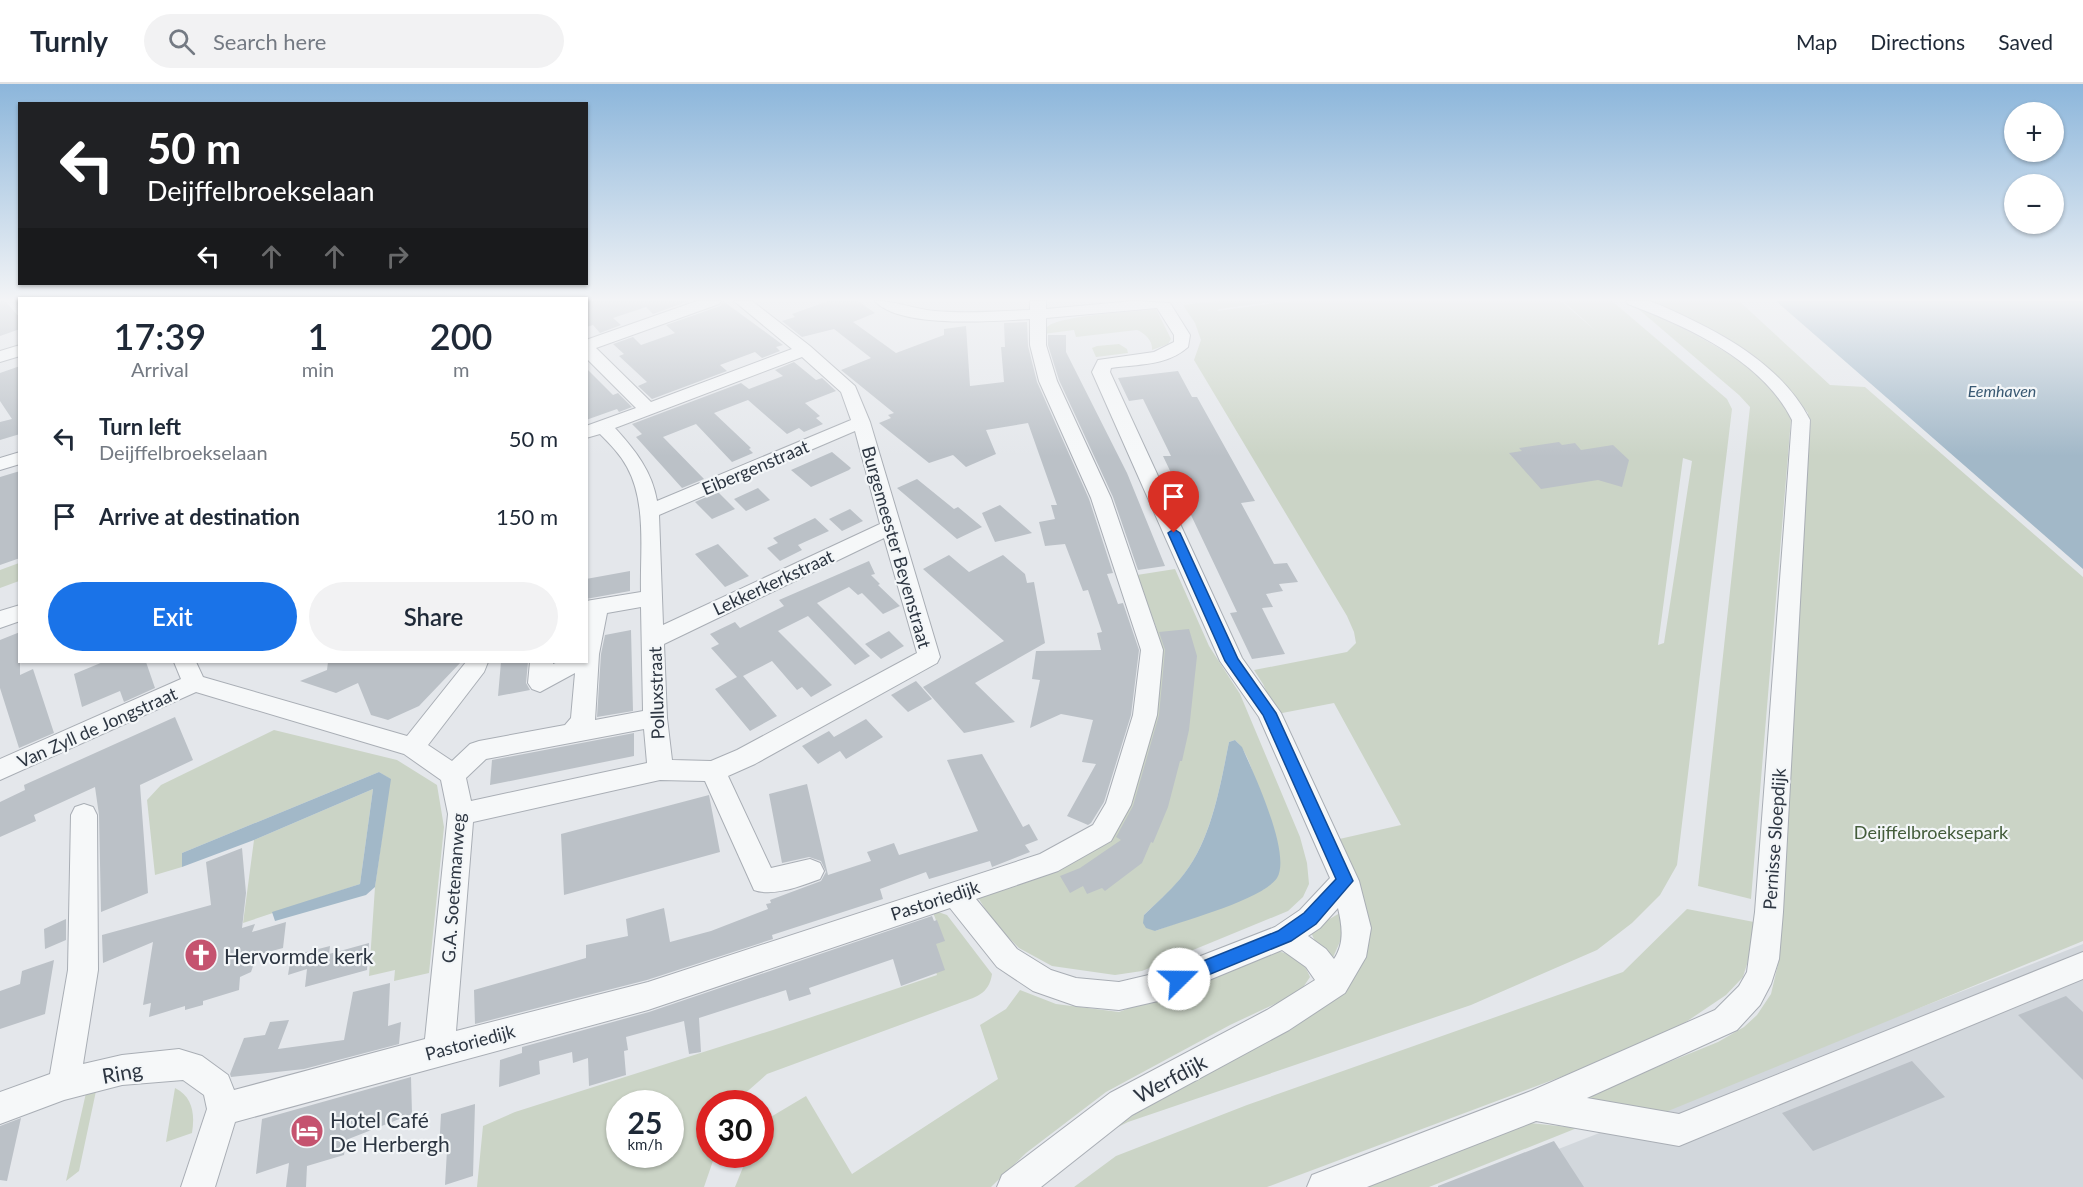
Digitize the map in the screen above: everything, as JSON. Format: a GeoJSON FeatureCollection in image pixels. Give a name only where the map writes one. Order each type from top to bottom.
{"type":"FeatureCollection","features":[{"type":"Feature","properties":{"kind":"street"},"geometry":{"type":"LineString","coordinates":[[591,352],[649,410]]}},
{"type":"Feature","properties":{"kind":"street"},"geometry":{"type":"LineString","coordinates":[[595,430],[798,352]]}},
{"type":"Feature","properties":{"kind":"street","name":"Burgemeester Beyenstraat"},"geometry":{"type":"LineString","coordinates":[[660,770],[713,771],[746,757],[929,657],[861,422],[849,390],[807,352]]}},
{"type":"Feature","properties":{"kind":"street","name":"Pastoriedijk"},"geometry":{"type":"LineString","coordinates":[[223,1109],[648,996],[955,892],[1048,863],[1101,833],[1118,805],[1145,715],[1152,650],[1101,498],[1048,381],[1040,352]]}},
{"type":"Feature","properties":{"kind":"street","name":"Werfdijk"},"geometry":{"type":"LineString","coordinates":[[1014,1187],[1121,1104],[1278,1020],[1335,983],[1352,957],[1357,928],[1345,881],[1269,713],[1232,661],[1101,372],[1104,364],[1168,352]]}},
{"type":"Feature","properties":{"kind":"street","name":"Pernisse Sloepdijk"},"geometry":{"type":"LineString","coordinates":[[1324,1187],[1536,1105],[1726,1020],[1744,1004],[1762,976],[1766,947],[1801,420],[1791,399],[1734,352]]}},
{"type":"Feature","properties":{"kind":"street","name":"Eibergenstraat"},"geometry":{"type":"LineString","coordinates":[[649,512],[861,422]]}},
{"type":"Feature","properties":{"kind":"street","name":"Polluxstraat"},"geometry":{"type":"LineString","coordinates":[[595,430],[636,462],[646,490],[649,512],[655,718],[660,770]]}},
{"type":"Feature","properties":{"kind":"street"},"geometry":{"type":"LineString","coordinates":[[0,464],[18,459]]}},
{"type":"Feature","properties":{"kind":"street","name":"Lekkerkerkstraat"},"geometry":{"type":"LineString","coordinates":[[654,639],[892,526]]}},
{"type":"Feature","properties":{"kind":"street"},"geometry":{"type":"LineString","coordinates":[[588,632],[592,608],[651,597]]}},
{"type":"Feature","properties":{"kind":"street"},"geometry":{"type":"LineString","coordinates":[[0,620],[18,613]]}},
{"type":"Feature","properties":{"kind":"street"},"geometry":{"type":"LineString","coordinates":[[412,747],[477,663]]}},
{"type":"Feature","properties":{"kind":"street"},"geometry":{"type":"LineString","coordinates":[[542,663],[540,684],[574,663]]}},
{"type":"Feature","properties":{"kind":"street"},"geometry":{"type":"LineString","coordinates":[[573,733],[583,721],[584,663]]}},
{"type":"Feature","properties":{"kind":"street"},"geometry":{"type":"LineString","coordinates":[[190,672],[412,747],[453,775],[479,751],[655,718]]}},
{"type":"Feature","properties":{"kind":"street","name":"Van Zyll de Jongstraat"},"geometry":{"type":"LineString","coordinates":[[0,770],[190,672]]}},
{"type":"Feature","properties":{"kind":"street"},"geometry":{"type":"LineString","coordinates":[[461,814],[660,770]]}},
{"type":"Feature","properties":{"kind":"street"},"geometry":{"type":"LineString","coordinates":[[713,771],[764,882],[810,871]]}},
{"type":"Feature","properties":{"kind":"street","name":"G.A. Soetemanweg"},"geometry":{"type":"LineString","coordinates":[[439,1050],[461,814],[453,775]]}},
{"type":"Feature","properties":{"kind":"street"},"geometry":{"type":"LineString","coordinates":[[64,1084],[83,970],[84,815]]}},
{"type":"Feature","properties":{"kind":"street"},"geometry":{"type":"LineString","coordinates":[[955,892],[984,932],[1007,958],[1042,981],[1076,992],[1119,996],[1158,987],[1285,936],[1310,919],[1345,881]]}},
{"type":"Feature","properties":{"kind":"street"},"geometry":{"type":"LineString","coordinates":[[1285,936],[1316,958],[1335,983]]}},
{"type":"Feature","properties":{"kind":"street"},"geometry":{"type":"LineString","coordinates":[[1536,1105],[1679,1130],[2083,965]]}},
{"type":"Feature","properties":{"kind":"street","name":"Ring"},"geometry":{"type":"LineString","coordinates":[[0,1108],[64,1084],[122,1070],[179,1064],[191,1067],[217,1086],[223,1109]]}},
{"type":"Feature","properties":{"kind":"street"},"geometry":{"type":"LineString","coordinates":[[198,1187],[223,1109]]}},
{"type":"Feature","properties":{"kind":"shaded area"},"geometry":{"type":"Polygon","coordinates":[[[2083,944],[2083,1187],[1461,1187],[2083,944]]]}},
{"type":"Feature","properties":{"kind":"green space"},"geometry":{"type":"Polygon","coordinates":[[[1094,352],[1128,353],[1096,357],[1094,352]]]}},
{"type":"Feature","properties":{"kind":"green space"},"geometry":{"type":"Polygon","coordinates":[[[1197,352],[1672,352],[1727,399],[1732,409],[1677,865],[1660,895],[1632,923],[1597,950],[1471,1005],[1128,1122],[1110,1131],[1174,1090],[1305,1018],[1346,984],[1359,968],[1335,840],[1401,825],[1334,703],[1277,714],[1254,670],[1347,652],[1356,643],[1354,632],[1347,616],[1194,360],[1197,352]],[[1683,458],[1658,645],[1664,643],[1692,461],[1683,458]]]}},
{"type":"Feature","properties":{"kind":"green space"},"geometry":{"type":"Polygon","coordinates":[[[1689,352],[1726,352],[1748,367],[1783,401],[1791,419],[1751,899],[1698,886],[1750,407],[1689,352]]]}},
{"type":"Feature","properties":{"kind":"green space","name":"Deijffelbroeksepark"},"geometry":{"type":"Polygon","coordinates":[[[1731,352],[1795,352],[1830,385],[1865,387],[2083,577],[2083,941],[1651,1118],[1571,1102],[1718,1042],[1744,1027],[1757,1015],[1771,994],[1779,960],[1784,732],[1808,413],[1782,383],[1731,352]]]}},
{"type":"Feature","properties":{"kind":"green space"},"geometry":{"type":"Polygon","coordinates":[[[18,563],[18,581],[0,588],[0,570],[18,563]]]}},
{"type":"Feature","properties":{"kind":"green space"},"geometry":{"type":"Polygon","coordinates":[[[1175,569],[1209,646],[1240,694],[1300,837],[1307,863],[1309,884],[1303,897],[1288,911],[1142,971],[1115,975],[1052,966],[1019,948],[994,923],[977,896],[1105,842],[1118,829],[1130,793],[1158,658],[1156,627],[1137,575],[1175,569]],[[1235,740],[1229,742],[1213,813],[1200,848],[1177,883],[1144,915],[1155,931],[1264,889],[1260,810],[1252,769],[1245,753],[1235,740]]]}},
{"type":"Feature","properties":{"kind":"green space"},"geometry":{"type":"Polygon","coordinates":[[[274,730],[397,760],[437,785],[444,827],[429,973],[394,981],[395,970],[369,976],[375,887],[390,779],[379,772],[182,853],[182,867],[155,875],[147,800],[161,785],[274,730]]]}},
{"type":"Feature","properties":{"kind":"green space"},"geometry":{"type":"Polygon","coordinates":[[[373,789],[360,884],[243,923],[254,840],[373,789]]]}},
{"type":"Feature","properties":{"kind":"green space"},"geometry":{"type":"Polygon","coordinates":[[[1687,909],[1754,922],[1751,951],[1743,977],[1726,995],[1680,1026],[1590,1066],[1267,1187],[1074,1187],[1116,1156],[1247,1105],[1623,972],[1687,909]]]}},
{"type":"Feature","properties":{"kind":"green space"},"geometry":{"type":"Polygon","coordinates":[[[932,910],[947,915],[992,974],[988,987],[970,999],[767,1074],[749,1090],[696,1090],[696,1168],[711,1168],[704,1187],[477,1187],[483,1126],[515,1112],[937,975],[925,942],[942,936],[932,910]]]}},
{"type":"Feature","properties":{"kind":"green space"},"geometry":{"type":"Polygon","coordinates":[[[1340,913],[1342,937],[1331,962],[1317,946],[1310,930],[1340,913]]]}},
{"type":"Feature","properties":{"kind":"green space"},"geometry":{"type":"Polygon","coordinates":[[[1277,951],[1298,959],[1305,966],[1310,977],[1300,992],[1230,1025],[1106,1092],[1026,1153],[991,1187],[735,1187],[743,1168],[774,1168],[774,1115],[806,1096],[852,1174],[998,1079],[980,1025],[1006,1009],[1020,990],[1056,1004],[1119,1012],[1277,951]]]}},
{"type":"Feature","properties":{"kind":"green space"},"geometry":{"type":"Polygon","coordinates":[[[175,1088],[189,1101],[193,1113],[192,1133],[166,1142],[175,1088]]]}},
{"type":"Feature","properties":{"kind":"green space"},"geometry":{"type":"Polygon","coordinates":[[[96,1091],[79,1171],[66,1181],[86,1093],[96,1091]]]}},
{"type":"Feature","properties":{"kind":"green space"},"geometry":{"type":"Polygon","coordinates":[[[1530,1123],[1577,1128],[1429,1187],[1363,1187],[1530,1123]]]}},
{"type":"Feature","properties":{"kind":"water","name":"Eemhaven"},"geometry":{"type":"Polygon","coordinates":[[[1835,352],[2083,352],[2083,569],[1835,352]]]}},
{"type":"Feature","properties":{"kind":"water"},"geometry":{"type":"Polygon","coordinates":[[[1235,740],[1242,747],[1269,813],[1279,851],[1280,867],[1277,878],[1269,886],[1239,902],[1155,931],[1146,928],[1143,923],[1144,915],[1180,879],[1191,865],[1199,849],[1213,814],[1229,742],[1235,740]]]}},
{"type":"Feature","properties":{"kind":"water"},"geometry":{"type":"Polygon","coordinates":[[[379,772],[391,779],[375,887],[366,895],[275,921],[272,912],[360,884],[373,789],[254,840],[182,867],[182,853],[379,772]]]}},
{"type":"Feature","properties":{"kind":"building"},"geometry":{"type":"Polygon","coordinates":[[[622,352],[754,352],[720,365],[727,371],[652,399],[638,386],[647,382],[619,356],[624,354],[622,352]]]}},
{"type":"Feature","properties":{"kind":"building"},"geometry":{"type":"Polygon","coordinates":[[[756,352],[776,352],[762,358],[756,352]]]}},
{"type":"Feature","properties":{"kind":"building"},"geometry":{"type":"Polygon","coordinates":[[[864,352],[968,352],[970,386],[1004,382],[1001,352],[1030,352],[1037,382],[1089,499],[1113,573],[1107,574],[1118,604],[1123,603],[1139,650],[1131,715],[1104,802],[1088,825],[1067,816],[1096,764],[1082,762],[1093,720],[1061,714],[1030,728],[1040,680],[1032,679],[1036,651],[1101,650],[1097,633],[1102,632],[1088,590],[1083,591],[1065,544],[1045,546],[1039,522],[1055,519],[1051,505],[1057,505],[1028,423],[986,430],[996,454],[966,467],[953,455],[929,463],[879,423],[891,418],[888,415],[894,413],[841,370],[871,358],[864,352]]]}},
{"type":"Feature","properties":{"kind":"building"},"geometry":{"type":"Polygon","coordinates":[[[1050,352],[1066,352],[1127,473],[1165,566],[1138,570],[1113,497],[1059,380],[1050,352]]]}},
{"type":"Feature","properties":{"kind":"building"},"geometry":{"type":"Polygon","coordinates":[[[794,362],[816,380],[822,378],[836,391],[805,403],[820,416],[816,418],[823,424],[804,432],[799,428],[787,434],[748,400],[714,413],[751,448],[749,449],[753,453],[732,462],[696,424],[663,437],[704,479],[682,488],[636,437],[642,434],[632,424],[741,383],[749,389],[783,376],[775,370],[794,362]]]}},
{"type":"Feature","properties":{"kind":"building"},"geometry":{"type":"Polygon","coordinates":[[[18,367],[18,435],[0,440],[0,422],[12,419],[0,401],[0,373],[18,367]]]}},
{"type":"Feature","properties":{"kind":"building"},"geometry":{"type":"Polygon","coordinates":[[[588,370],[613,395],[618,393],[632,407],[619,412],[617,409],[588,419],[588,370]]]}},
{"type":"Feature","properties":{"kind":"building"},"geometry":{"type":"Polygon","coordinates":[[[1178,371],[1192,397],[1197,397],[1255,501],[1241,503],[1274,564],[1287,563],[1298,582],[1279,584],[1283,591],[1266,594],[1273,607],[1262,608],[1285,654],[1252,659],[1230,613],[1237,612],[1163,456],[1171,456],[1143,399],[1129,401],[1118,378],[1178,371]]]}},
{"type":"Feature","properties":{"kind":"building"},"geometry":{"type":"Polygon","coordinates":[[[1559,442],[1562,445],[1575,443],[1581,450],[1613,445],[1629,460],[1622,487],[1598,480],[1541,489],[1509,453],[1522,451],[1519,448],[1559,442]]]}},
{"type":"Feature","properties":{"kind":"building"},"geometry":{"type":"Polygon","coordinates":[[[832,452],[851,468],[811,487],[791,470],[832,452]]]}},
{"type":"Feature","properties":{"kind":"building"},"geometry":{"type":"Polygon","coordinates":[[[18,472],[18,559],[0,565],[0,477],[18,472]]]}},
{"type":"Feature","properties":{"kind":"building"},"geometry":{"type":"Polygon","coordinates":[[[917,479],[954,509],[958,507],[982,527],[957,539],[897,488],[917,479]]]}},
{"type":"Feature","properties":{"kind":"building"},"geometry":{"type":"Polygon","coordinates":[[[758,488],[770,500],[746,511],[734,499],[758,488]]]}},
{"type":"Feature","properties":{"kind":"building"},"geometry":{"type":"Polygon","coordinates":[[[718,492],[735,509],[712,519],[695,502],[718,492]]]}},
{"type":"Feature","properties":{"kind":"building"},"geometry":{"type":"Polygon","coordinates":[[[1000,505],[1032,533],[995,542],[982,513],[1000,505]]]}},
{"type":"Feature","properties":{"kind":"building"},"geometry":{"type":"Polygon","coordinates":[[[850,509],[863,521],[842,531],[829,519],[850,509]]]}},
{"type":"Feature","properties":{"kind":"building"},"geometry":{"type":"Polygon","coordinates":[[[815,518],[829,531],[798,545],[802,550],[780,561],[767,548],[778,543],[773,538],[815,518]]]}},
{"type":"Feature","properties":{"kind":"building"},"geometry":{"type":"Polygon","coordinates":[[[718,544],[749,576],[725,587],[695,554],[718,544]]]}},
{"type":"Feature","properties":{"kind":"building"},"geometry":{"type":"Polygon","coordinates":[[[949,555],[969,572],[1003,555],[1025,574],[1027,583],[1034,582],[1045,643],[975,683],[1015,722],[964,733],[923,687],[1004,641],[923,569],[949,555]]]}},
{"type":"Feature","properties":{"kind":"building"},"geometry":{"type":"Polygon","coordinates":[[[869,561],[875,574],[871,575],[900,606],[883,614],[862,593],[858,595],[849,587],[817,603],[870,656],[855,665],[808,616],[778,631],[832,685],[811,697],[802,687],[797,690],[772,661],[743,676],[777,716],[750,731],[715,689],[737,677],[711,648],[719,644],[710,634],[735,622],[740,628],[784,606],[779,600],[869,561]]]}},
{"type":"Feature","properties":{"kind":"building"},"geometry":{"type":"Polygon","coordinates":[[[630,571],[630,591],[588,599],[588,579],[630,571]]]}},
{"type":"Feature","properties":{"kind":"building"},"geometry":{"type":"Polygon","coordinates":[[[1189,629],[1197,656],[1189,730],[1168,807],[1153,843],[1151,842],[1142,863],[1105,891],[1102,888],[1087,894],[1083,886],[1070,893],[1060,876],[1080,868],[1121,840],[1116,837],[1133,806],[1159,715],[1165,650],[1159,632],[1189,629]]]}},
{"type":"Feature","properties":{"kind":"building"},"geometry":{"type":"Polygon","coordinates":[[[631,630],[633,711],[597,717],[601,654],[605,635],[631,630]]]}},
{"type":"Feature","properties":{"kind":"building"},"geometry":{"type":"Polygon","coordinates":[[[889,631],[904,646],[881,659],[865,644],[889,631]]]}},
{"type":"Feature","properties":{"kind":"building"},"geometry":{"type":"Polygon","coordinates":[[[18,633],[20,675],[33,669],[54,733],[19,748],[0,688],[0,640],[18,633]]]}},
{"type":"Feature","properties":{"kind":"building"},"geometry":{"type":"Polygon","coordinates":[[[101,663],[146,663],[155,688],[124,702],[120,691],[82,707],[74,674],[101,663]]]}},
{"type":"Feature","properties":{"kind":"building"},"geometry":{"type":"Polygon","coordinates":[[[328,663],[460,663],[419,706],[388,720],[371,715],[358,683],[336,693],[300,681],[327,670],[328,663]]]}},
{"type":"Feature","properties":{"kind":"building"},"geometry":{"type":"Polygon","coordinates":[[[501,663],[528,663],[526,683],[530,690],[498,696],[501,663]]]}},
{"type":"Feature","properties":{"kind":"building"},"geometry":{"type":"Polygon","coordinates":[[[916,681],[932,699],[908,712],[891,695],[916,681]]]}},
{"type":"Feature","properties":{"kind":"building"},"geometry":{"type":"Polygon","coordinates":[[[175,717],[193,760],[140,785],[148,893],[101,912],[99,815],[95,787],[34,815],[36,821],[0,837],[0,802],[25,790],[24,785],[175,717]]]}},
{"type":"Feature","properties":{"kind":"building"},"geometry":{"type":"Polygon","coordinates":[[[866,719],[883,737],[846,759],[840,751],[818,764],[802,746],[829,731],[834,737],[866,719]]]}},
{"type":"Feature","properties":{"kind":"building"},"geometry":{"type":"Polygon","coordinates":[[[634,733],[634,756],[490,785],[492,760],[634,733]]]}},
{"type":"Feature","properties":{"kind":"building"},"geometry":{"type":"Polygon","coordinates":[[[982,754],[1023,827],[1029,824],[1038,840],[1025,845],[1030,852],[992,867],[990,861],[929,879],[926,872],[880,889],[883,899],[772,935],[773,939],[647,980],[475,1024],[474,990],[586,958],[586,945],[628,936],[626,919],[664,908],[670,942],[711,931],[768,909],[766,904],[771,903],[770,900],[821,881],[826,872],[821,861],[809,857],[782,863],[769,794],[807,784],[828,875],[871,861],[867,852],[894,843],[899,855],[978,831],[947,760],[982,754]]]}},
{"type":"Feature","properties":{"kind":"building"},"geometry":{"type":"Polygon","coordinates":[[[709,795],[720,852],[564,895],[561,834],[709,795]]]}},
{"type":"Feature","properties":{"kind":"building","name":"Hervormde kerk"},"geometry":{"type":"Polygon","coordinates":[[[242,848],[246,893],[242,928],[255,924],[252,932],[286,922],[283,948],[257,955],[251,972],[240,977],[239,990],[203,1001],[203,1005],[185,1010],[185,1006],[149,1017],[151,1003],[143,1005],[153,942],[103,963],[102,935],[211,905],[206,862],[242,848]]]}},
{"type":"Feature","properties":{"kind":"building"},"geometry":{"type":"Polygon","coordinates":[[[932,916],[934,921],[937,920],[945,941],[936,944],[945,970],[901,986],[893,959],[809,988],[811,994],[789,1001],[786,990],[699,1018],[701,1052],[689,1054],[684,1021],[626,1037],[628,1050],[624,1051],[626,1075],[589,1086],[588,1058],[573,1063],[572,1052],[539,1061],[540,1074],[499,1087],[500,1060],[522,1053],[522,1047],[649,1012],[932,916]]]}},
{"type":"Feature","properties":{"kind":"building"},"geometry":{"type":"Polygon","coordinates":[[[66,919],[66,940],[45,949],[44,929],[66,919]]]}},
{"type":"Feature","properties":{"kind":"building"},"geometry":{"type":"Polygon","coordinates":[[[369,943],[367,970],[305,987],[307,969],[288,975],[291,956],[330,946],[329,954],[369,943]]]}},
{"type":"Feature","properties":{"kind":"building"},"geometry":{"type":"Polygon","coordinates":[[[54,960],[45,1014],[0,1029],[0,991],[20,984],[22,971],[54,960]]]}},
{"type":"Feature","properties":{"kind":"building"},"geometry":{"type":"Polygon","coordinates":[[[390,983],[388,1026],[401,1022],[399,1044],[304,1069],[231,1077],[230,1074],[244,1038],[265,1035],[270,1022],[289,1020],[278,1049],[344,1040],[353,992],[390,983]]]}},
{"type":"Feature","properties":{"kind":"building"},"geometry":{"type":"Polygon","coordinates":[[[2066,996],[2083,1012],[2083,1080],[2018,1015],[2066,996]]]}},
{"type":"Feature","properties":{"kind":"building"},"geometry":{"type":"Polygon","coordinates":[[[1912,1061],[1945,1097],[1813,1151],[1782,1113],[1912,1061]]]}},
{"type":"Feature","properties":{"kind":"building"},"geometry":{"type":"Polygon","coordinates":[[[411,1077],[412,1114],[346,1140],[344,1155],[307,1166],[306,1187],[286,1187],[289,1163],[256,1174],[262,1119],[411,1077]]]}},
{"type":"Feature","properties":{"kind":"building"},"geometry":{"type":"Polygon","coordinates":[[[475,1104],[473,1176],[445,1185],[447,1150],[439,1152],[441,1114],[475,1104]]]}},
{"type":"Feature","properties":{"kind":"building"},"geometry":{"type":"Polygon","coordinates":[[[21,1118],[7,1181],[0,1180],[0,1126],[21,1118]]]}},
{"type":"Feature","properties":{"kind":"building"},"geometry":{"type":"Polygon","coordinates":[[[1554,1141],[1584,1187],[1438,1187],[1438,1186],[1554,1141]]]}},
{"type":"Feature","properties":{"kind":"place","name":"Hervormde kerk"},"geometry":{"type":"Point","coordinates":[201,955]}},
{"type":"Feature","properties":{"kind":"place","name":"Hotel Café De Herbergh"},"geometry":{"type":"Point","coordinates":[307,1131]}},
{"type":"Feature","properties":{"kind":"route"},"geometry":{"type":"LineString","coordinates":[[1174,533],[1232,661],[1269,713],[1345,881],[1310,919],[1285,936],[1179,979]]}}]}
